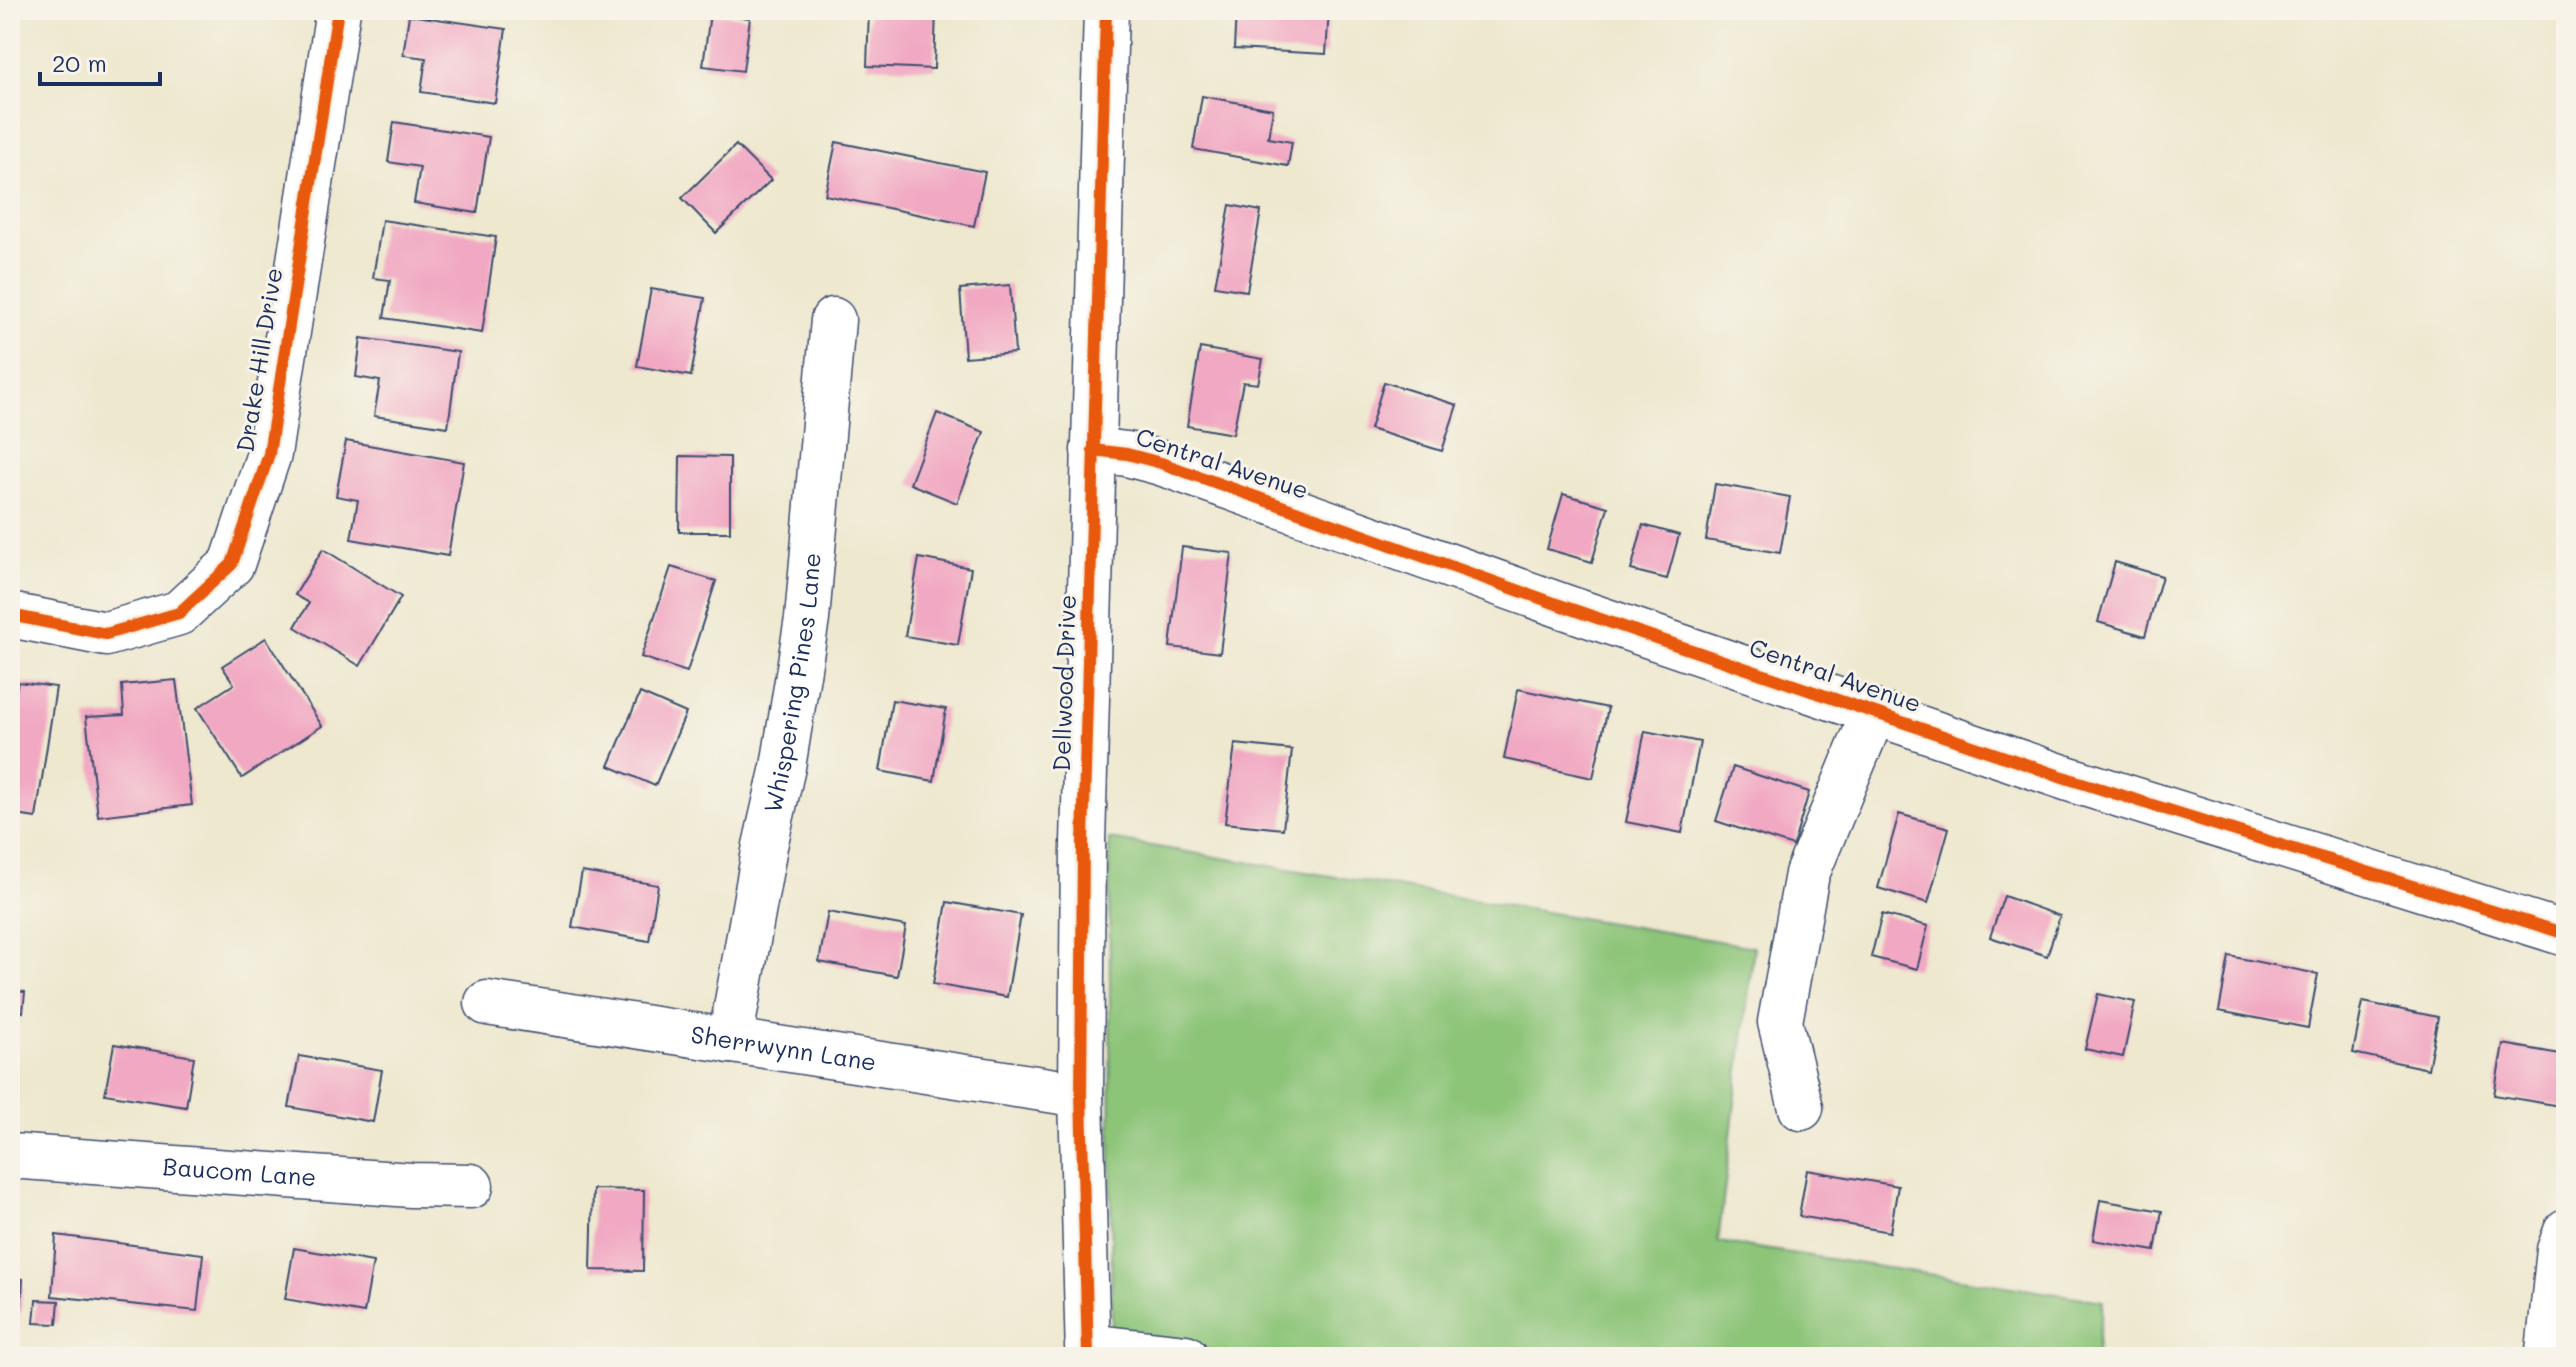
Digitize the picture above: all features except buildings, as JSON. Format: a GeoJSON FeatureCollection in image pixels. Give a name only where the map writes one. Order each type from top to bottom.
{"type":"FeatureCollection","features":[{"type":"Feature","properties":{"kind":"street","name":"Drake Hill Drive"},"geometry":{"type":"LineString","coordinates":[[10,615],[106,634],[179,613],[232,564],[269,454],[338,10]]}},
{"type":"Feature","properties":{"kind":"street","name":"Dellwood Drive"},"geometry":{"type":"LineString","coordinates":[[1087,1351],[1081,1095],[1083,843],[1106,10]]}},
{"type":"Feature","properties":{"kind":"street","name":"Whispering Pines Lane"},"geometry":{"type":"LineString","coordinates":[[730,1041],[765,846],[783,767],[807,619],[833,320]]}},
{"type":"Feature","properties":{"kind":"street","name":"Central Avenue"},"geometry":{"type":"LineString","coordinates":[[1093,450],[1127,454],[1161,463],[1550,602],[2069,779],[2566,934]]}},
{"type":"Feature","properties":{"kind":"street"},"geometry":{"type":"LineString","coordinates":[[1801,1108],[1780,1022],[1785,992],[1807,874],[1874,712]]}},
{"type":"Feature","properties":{"kind":"street","name":"Sherrwynn Lane"},"geometry":{"type":"LineString","coordinates":[[487,1003],[1081,1095]]}},
{"type":"Feature","properties":{"kind":"street","name":"Baucom Lane"},"geometry":{"type":"LineString","coordinates":[[10,1156],[395,1184],[471,1186]]}},
{"type":"Feature","properties":{"kind":"street"},"geometry":{"type":"LineString","coordinates":[[2548,1351],[2559,1250],[2566,1231]]}},
{"type":"Feature","properties":{"kind":"street"},"geometry":{"type":"LineString","coordinates":[[1087,1351],[1186,1357]]}},
{"type":"Feature","properties":{"kind":"green space"},"geometry":{"type":"Polygon","coordinates":[[[1109,839],[1754,947],[1718,1242],[2103,1301],[2096,1357],[1112,1357],[1109,839]]]}},
{"type":"Feature","properties":{"kind":"cycle path"},"geometry":{"type":"LineString","coordinates":[[10,615],[106,634],[179,613],[232,564],[269,454],[338,10]]}},
{"type":"Feature","properties":{"kind":"cycle path"},"geometry":{"type":"LineString","coordinates":[[1088,1357],[1081,1095],[1083,843],[1106,10]]}},
{"type":"Feature","properties":{"kind":"cycle path"},"geometry":{"type":"LineString","coordinates":[[1093,450],[1127,454],[1161,463],[1565,607],[2069,779],[2566,934]]}}]}
